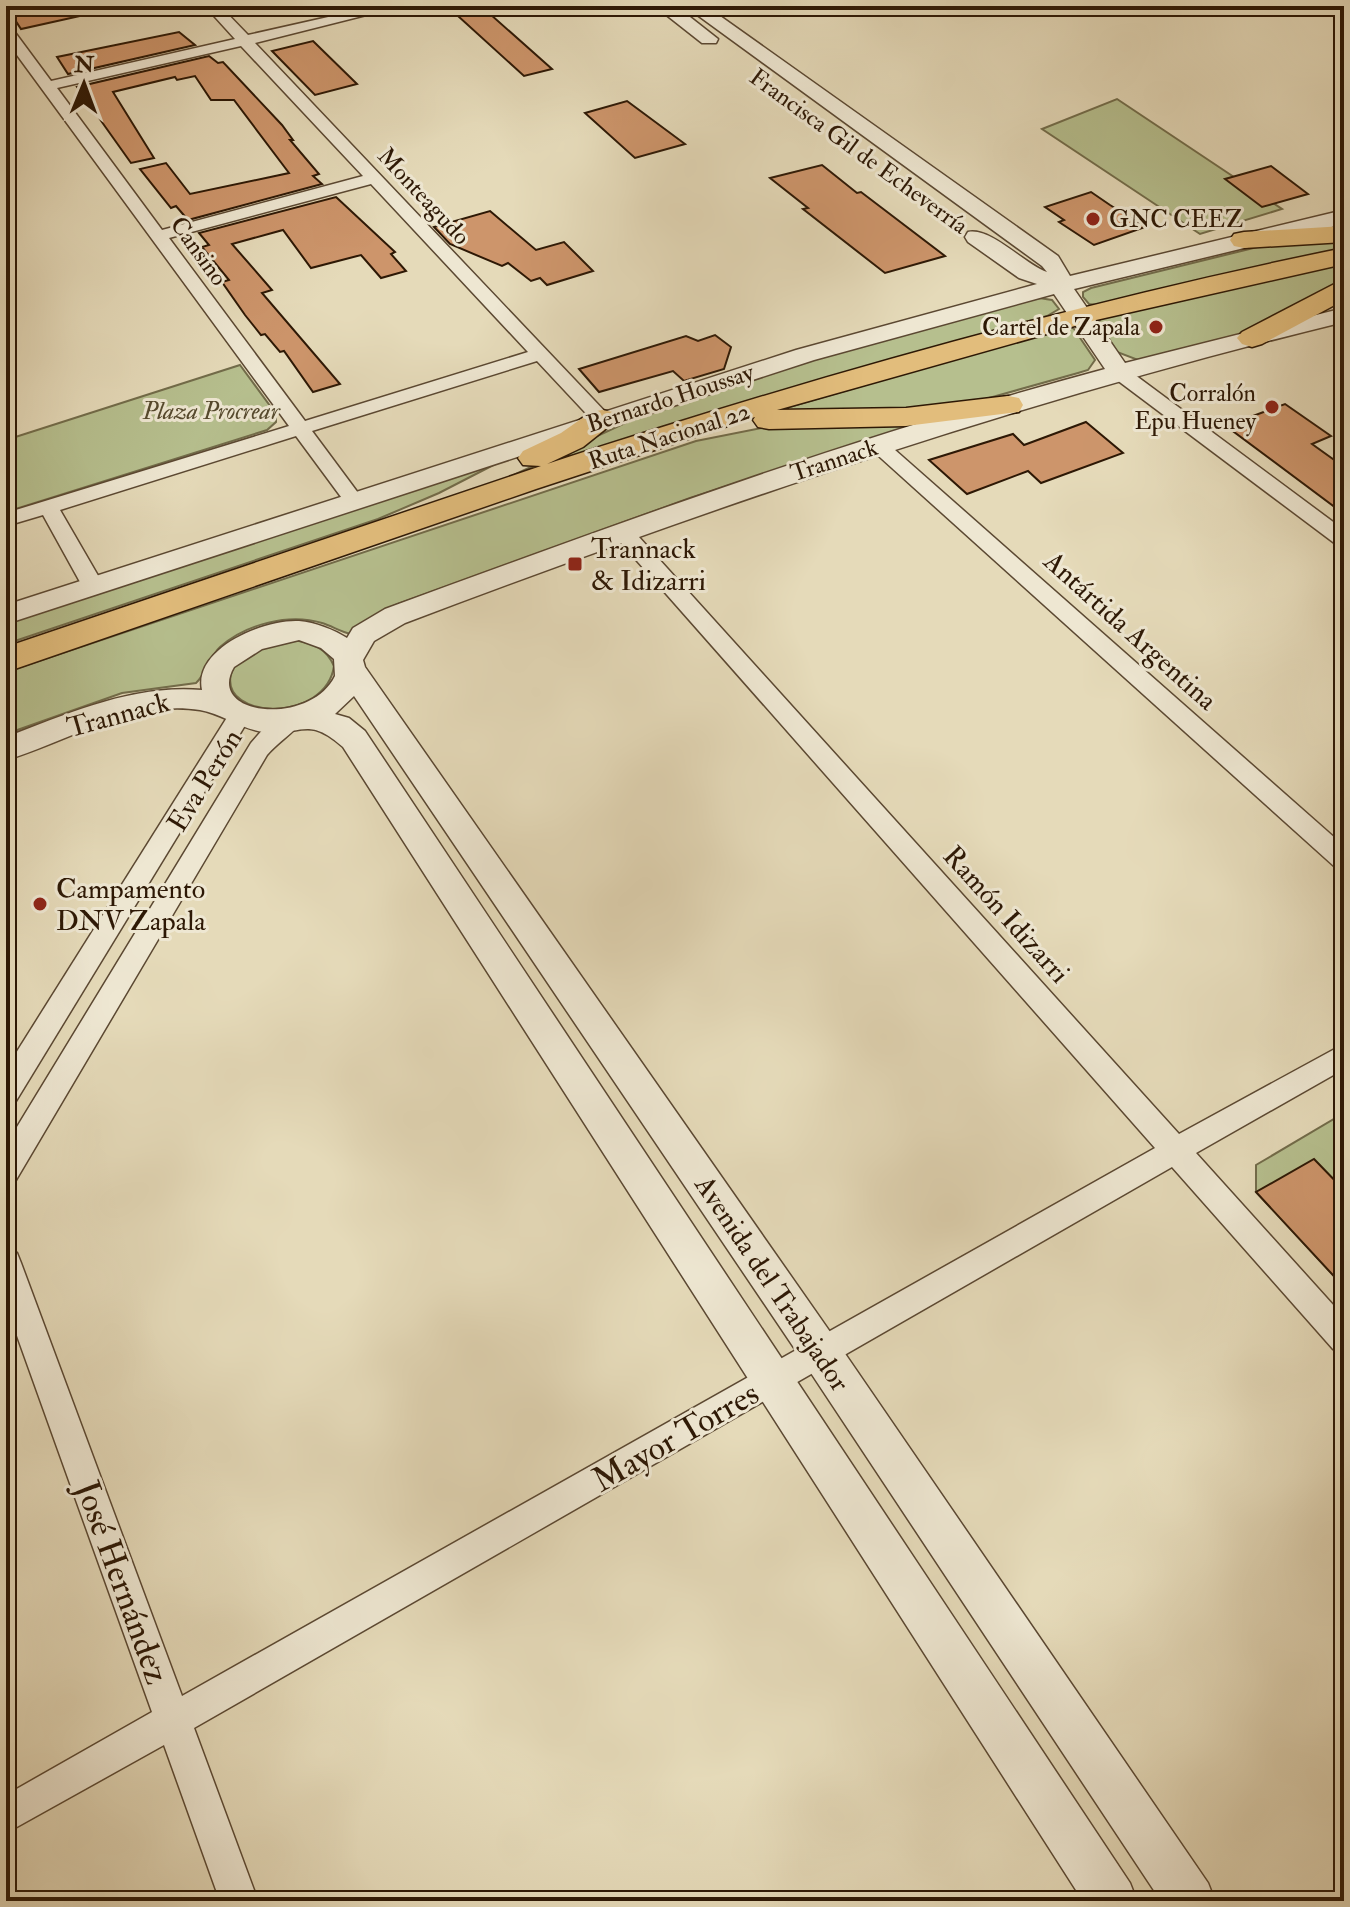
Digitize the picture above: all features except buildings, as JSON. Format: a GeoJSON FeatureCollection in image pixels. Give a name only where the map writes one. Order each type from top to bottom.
{"type":"FeatureCollection","features":[{"type":"Feature","properties":{"kind":"main road"},"geometry":{"type":"LineString","coordinates":[[1244,240],[1344,234]]}},
{"type":"Feature","properties":{"kind":"main road","name":"Ruta Nacional 22"},"geometry":{"type":"LineString","coordinates":[[6,660],[608,456],[859,377],[1080,315],[1344,256]]}},
{"type":"Feature","properties":{"kind":"main road"},"geometry":{"type":"LineString","coordinates":[[1252,338],[1344,288]]}},
{"type":"Feature","properties":{"kind":"main road"},"geometry":{"type":"LineString","coordinates":[[608,456],[761,421],[906,417],[1008,405]]}},
{"type":"Feature","properties":{"kind":"main road"},"geometry":{"type":"LineString","coordinates":[[410,522],[459,492],[572,440],[602,419]]}},
{"type":"Feature","properties":{"kind":"street","name":"Monteagudo"},"geometry":{"type":"LineString","coordinates":[[212,6],[602,419]]}},
{"type":"Feature","properties":{"kind":"street"},"geometry":{"type":"LineString","coordinates":[[47,86],[395,6]]}},
{"type":"Feature","properties":{"kind":"street","name":"Francisca Gil de Echeverría"},"geometry":{"type":"LineString","coordinates":[[664,6],[764,81]]}},
{"type":"Feature","properties":{"kind":"street","name":"Francisca Gil de Echeverría"},"geometry":{"type":"LineString","coordinates":[[694,6],[1050,261],[1058,270],[1060,285],[1120,373]]}},
{"type":"Feature","properties":{"kind":"street","name":"Cansino"},"geometry":{"type":"LineString","coordinates":[[6,30],[354,501]]}},
{"type":"Feature","properties":{"kind":"street"},"geometry":{"type":"LineString","coordinates":[[877,166],[904,158]]}},
{"type":"Feature","properties":{"kind":"street"},"geometry":{"type":"LineString","coordinates":[[158,236],[374,178]]}},
{"type":"Feature","properties":{"kind":"street","name":"Bernardo Houssay"},"geometry":{"type":"LineString","coordinates":[[6,615],[602,419],[820,351],[1060,285],[1344,217]]}},
{"type":"Feature","properties":{"kind":"street","name":"Francisca Gil de Echeverría"},"geometry":{"type":"LineString","coordinates":[[960,226],[1020,269],[1060,285]]}},
{"type":"Feature","properties":{"kind":"street","name":"Trannack"},"geometry":{"type":"LineString","coordinates":[[6,749],[117,709],[157,699],[205,698],[236,712],[265,720],[299,717],[334,700],[343,690],[363,635],[395,616],[622,531],[1008,405],[1344,315]]}},
{"type":"Feature","properties":{"kind":"street"},"geometry":{"type":"LineString","coordinates":[[6,520],[540,354]]}},
{"type":"Feature","properties":{"kind":"street"},"geometry":{"type":"LineString","coordinates":[[1120,373],[1344,540]]}},
{"type":"Feature","properties":{"kind":"street","name":"Antártida Argentina"},"geometry":{"type":"LineString","coordinates":[[879,446],[1344,860]]}},
{"type":"Feature","properties":{"kind":"street"},"geometry":{"type":"LineString","coordinates":[[48,507],[93,586]]}},
{"type":"Feature","properties":{"kind":"street","name":"Ramón Idizarri"},"geometry":{"type":"LineString","coordinates":[[622,531],[1344,1339]]}},
{"type":"Feature","properties":{"kind":"street"},"geometry":{"type":"LineString","coordinates":[[236,712],[218,690],[217,677],[221,665],[245,643],[261,636],[299,630],[316,633],[343,648],[350,664]]}},
{"type":"Feature","properties":{"kind":"street","name":"Avenida del Trabajador"},"geometry":{"type":"LineString","coordinates":[[350,664],[821,1353],[1190,1901]]}},
{"type":"Feature","properties":{"kind":"street","name":"Eva Perón"},"geometry":{"type":"LineString","coordinates":[[6,1093],[236,712]]}},
{"type":"Feature","properties":{"kind":"street","name":"Avenida del Trabajador"},"geometry":{"type":"LineString","coordinates":[[299,717],[338,725],[354,739],[1112,1901]]}},
{"type":"Feature","properties":{"kind":"street","name":"Eva Perón"},"geometry":{"type":"LineString","coordinates":[[6,1171],[259,749],[273,733],[299,717]]}},
{"type":"Feature","properties":{"kind":"street","name":"Mayor Torres"},"geometry":{"type":"LineString","coordinates":[[6,1815],[1344,1055]]}},
{"type":"Feature","properties":{"kind":"street","name":"José Hernández"},"geometry":{"type":"LineString","coordinates":[[6,1263],[239,1901]]}},
{"type":"Feature","properties":{"kind":"green space"},"geometry":{"type":"Polygon","coordinates":[[[1117,99],[1282,209],[1200,234],[1042,129],[1117,99]]]}},
{"type":"Feature","properties":{"kind":"green space"},"geometry":{"type":"Polygon","coordinates":[[[1344,238],[1344,250],[1098,305],[1089,304],[1083,297],[1083,292],[1091,288],[1274,243],[1344,238]]]}},
{"type":"Feature","properties":{"kind":"green space"},"geometry":{"type":"Polygon","coordinates":[[[1344,262],[1344,281],[1249,332],[1138,360],[1117,352],[1099,322],[1101,317],[1344,262]]]}},
{"type":"Feature","properties":{"kind":"green space"},"geometry":{"type":"Polygon","coordinates":[[[1039,298],[1052,300],[1059,309],[1047,316],[892,359],[490,486],[638,417],[801,363],[1039,298]]]}},
{"type":"Feature","properties":{"kind":"green space"},"geometry":{"type":"Polygon","coordinates":[[[1069,326],[1095,360],[1088,370],[964,405],[758,416],[1069,326]]]}},
{"type":"Feature","properties":{"kind":"green space","name":"Plaza Procrear"},"geometry":{"type":"Polygon","coordinates":[[[240,365],[276,414],[276,422],[267,430],[6,512],[6,440],[240,365]]]}},
{"type":"Feature","properties":{"kind":"green space"},"geometry":{"type":"Polygon","coordinates":[[[930,420],[690,498],[398,604],[382,611],[351,634],[322,623],[296,619],[255,627],[220,647],[196,683],[122,693],[6,734],[6,672],[696,441],[777,425],[930,420]]]}},
{"type":"Feature","properties":{"kind":"green space"},"geometry":{"type":"Polygon","coordinates":[[[509,457],[439,493],[378,519],[6,644],[6,622],[509,457]]]}},
{"type":"Feature","properties":{"kind":"green space"},"geometry":{"type":"Polygon","coordinates":[[[294,640],[313,645],[327,655],[334,666],[327,685],[313,698],[295,706],[275,709],[257,707],[241,700],[232,689],[231,674],[238,660],[256,649],[294,640]]]}},
{"type":"Feature","properties":{"kind":"green space"},"geometry":{"type":"Polygon","coordinates":[[[1344,1113],[1344,1287],[1256,1192],[1256,1165],[1344,1113]]]}},
{"type":"Feature","properties":{"kind":"place","name":"GNC CEEZ"},"geometry":{"type":"Point","coordinates":[1093,219]}},
{"type":"Feature","properties":{"kind":"place","name":"Cartel de Zapala"},"geometry":{"type":"Point","coordinates":[1156,327]}},
{"type":"Feature","properties":{"kind":"place","name":"Corralón Epu Hueney"},"geometry":{"type":"Point","coordinates":[1272,407]}},
{"type":"Feature","properties":{"kind":"place","name":"Trannack & Idizarri"},"geometry":{"type":"Point","coordinates":[575,564]}},
{"type":"Feature","properties":{"kind":"place","name":"Campamento DNV Zapala"},"geometry":{"type":"Point","coordinates":[40,904]}}]}
